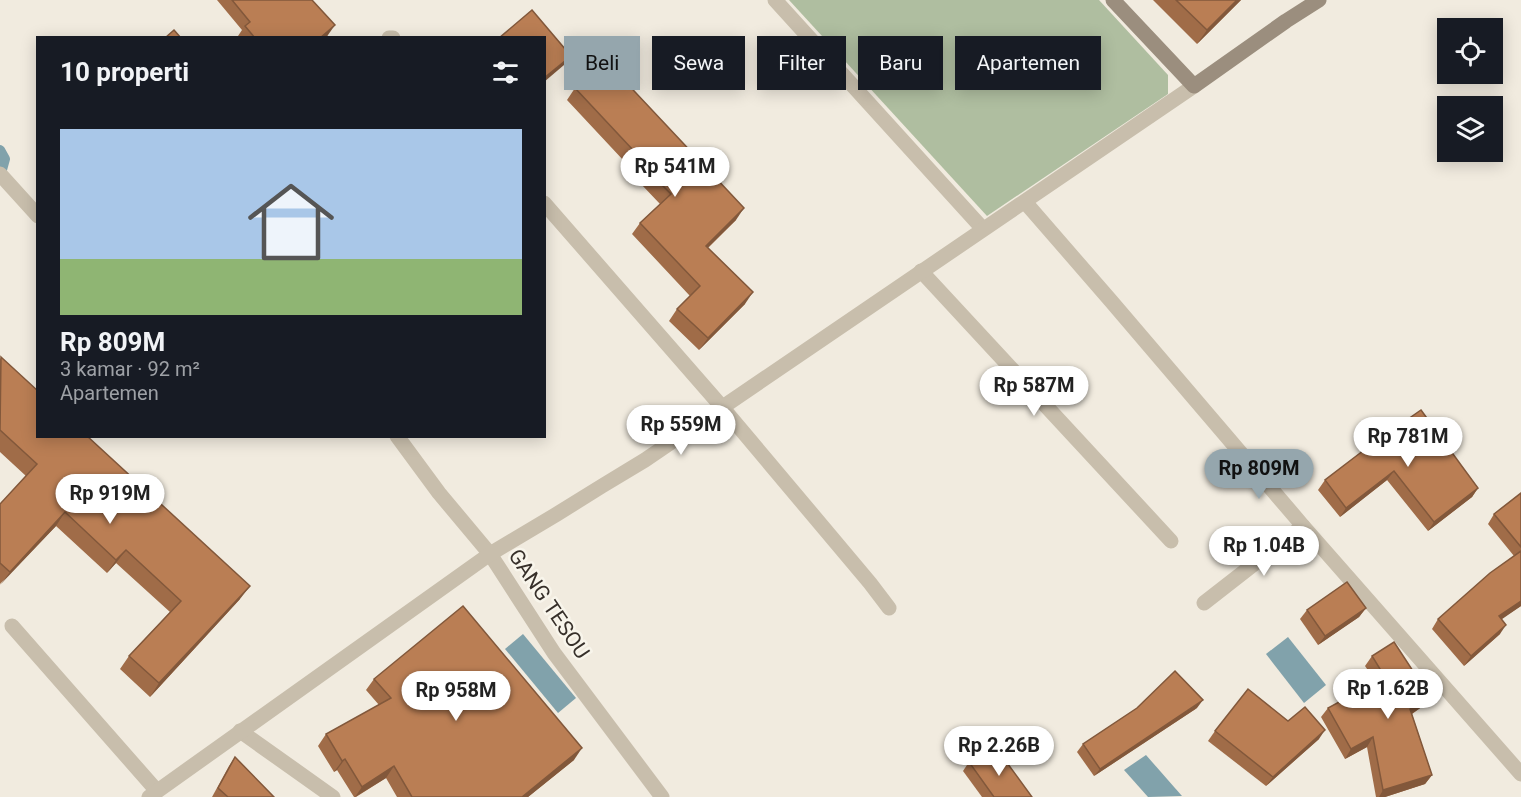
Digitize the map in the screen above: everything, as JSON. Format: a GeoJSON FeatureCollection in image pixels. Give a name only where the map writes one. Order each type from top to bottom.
{"type":"FeatureCollection","features":[{"type":"Feature","properties":{"kind":"street"},"geometry":{"type":"LineString","coordinates":[[775,0],[983,229]]}},
{"type":"Feature","properties":{"kind":"street"},"geometry":{"type":"LineString","coordinates":[[1113,0],[1194,86]]}},
{"type":"Feature","properties":{"kind":"street"},"geometry":{"type":"LineString","coordinates":[[12,626],[153,794],[490,554],[645,460],[1318,0]]}},
{"type":"Feature","properties":{"kind":"street"},"geometry":{"type":"LineString","coordinates":[[0,174],[36,214]]}},
{"type":"Feature","properties":{"kind":"street"},"geometry":{"type":"LineString","coordinates":[[1024,202],[1303,526],[1521,774]]}},
{"type":"Feature","properties":{"kind":"street"},"geometry":{"type":"LineString","coordinates":[[546,205],[722,407],[889,608]]}},
{"type":"Feature","properties":{"kind":"street"},"geometry":{"type":"LineString","coordinates":[[921,271],[1171,541]]}},
{"type":"Feature","properties":{"kind":"street","name":"GANG TESOU"},"geometry":{"type":"LineString","coordinates":[[398,438],[439,493],[490,554],[554,653],[662,797]]}},
{"type":"Feature","properties":{"kind":"street"},"geometry":{"type":"LineString","coordinates":[[1204,603],[1303,526]]}},
{"type":"Feature","properties":{"kind":"street"},"geometry":{"type":"LineString","coordinates":[[240,731],[333,797]]}},
{"type":"Feature","properties":{"kind":"green space"},"geometry":{"type":"Polygon","coordinates":[[[789,0],[1099,0],[1168,75],[1168,94],[987,216],[872,90],[943,90],[943,36],[858,36],[858,75],[846,62],[846,36],[822,36],[789,0]]]}},
{"type":"Feature","properties":{"kind":"water"},"geometry":{"type":"Polygon","coordinates":[[[523,634],[576,698],[558,713],[505,649],[523,634]]]}},
{"type":"Feature","properties":{"kind":"water"},"geometry":{"type":"Polygon","coordinates":[[[1288,637],[1326,685],[1304,703],[1266,654],[1288,637]]]}},
{"type":"Feature","properties":{"kind":"water"},"geometry":{"type":"Polygon","coordinates":[[[1146,755],[1182,796],[1148,797],[1124,770],[1146,755]]]}},
{"type":"Feature","properties":{"kind":"building"},"geometry":{"type":"Polygon","coordinates":[[[232,0],[312,0],[335,25],[322,36],[253,36],[245,26],[250,22],[232,0]]]}},
{"type":"Feature","properties":{"kind":"building"},"geometry":{"type":"Polygon","coordinates":[[[1176,0],[1237,0],[1207,30],[1176,0]]]}},
{"type":"Feature","properties":{"kind":"building"},"geometry":{"type":"Polygon","coordinates":[[[532,10],[564,48],[564,62],[546,76],[546,36],[501,36],[532,10]]]}},
{"type":"Feature","properties":{"kind":"building"},"geometry":{"type":"Polygon","coordinates":[[[174,30],[179,36],[167,36],[174,30]]]}},
{"type":"Feature","properties":{"kind":"building"},"geometry":{"type":"Polygon","coordinates":[[[577,90],[633,90],[744,208],[706,246],[753,292],[708,338],[677,309],[700,286],[640,223],[671,194],[630,153],[633,150],[577,90]]]}},
{"type":"Feature","properties":{"kind":"building"},"geometry":{"type":"Polygon","coordinates":[[[1,357],[36,389],[36,438],[89,438],[250,586],[159,683],[129,656],[181,601],[126,550],[116,560],[65,512],[10,572],[0,563],[0,504],[37,464],[0,430],[1,357]]]}},
{"type":"Feature","properties":{"kind":"building"},"geometry":{"type":"Polygon","coordinates":[[[1421,410],[1478,488],[1434,522],[1394,471],[1346,508],[1325,480],[1421,410]]]}},
{"type":"Feature","properties":{"kind":"building"},"geometry":{"type":"Polygon","coordinates":[[[1521,493],[1521,547],[1494,514],[1521,493]]]}},
{"type":"Feature","properties":{"kind":"building"},"geometry":{"type":"Polygon","coordinates":[[[1521,551],[1521,601],[1499,616],[1506,625],[1471,656],[1438,619],[1490,573],[1521,551]]]}},
{"type":"Feature","properties":{"kind":"building"},"geometry":{"type":"Polygon","coordinates":[[[1347,582],[1366,608],[1325,636],[1307,610],[1347,582]]]}},
{"type":"Feature","properties":{"kind":"building"},"geometry":{"type":"Polygon","coordinates":[[[463,606],[582,748],[522,797],[412,797],[394,766],[362,787],[345,759],[342,761],[326,734],[391,698],[374,679],[463,606]]]}},
{"type":"Feature","properties":{"kind":"building"},"geometry":{"type":"Polygon","coordinates":[[[1394,642],[1430,697],[1410,709],[1432,775],[1383,790],[1373,737],[1351,749],[1328,708],[1385,677],[1372,656],[1394,642]]]}},
{"type":"Feature","properties":{"kind":"building"},"geometry":{"type":"Polygon","coordinates":[[[1175,671],[1203,700],[1100,769],[1083,744],[1137,708],[1175,671]]]}},
{"type":"Feature","properties":{"kind":"building"},"geometry":{"type":"Polygon","coordinates":[[[1248,689],[1288,721],[1305,707],[1325,730],[1273,777],[1215,731],[1248,689]]]}},
{"type":"Feature","properties":{"kind":"building"},"geometry":{"type":"Polygon","coordinates":[[[986,750],[998,765],[1005,760],[1032,797],[994,797],[969,762],[986,750]]]}},
{"type":"Feature","properties":{"kind":"building"},"geometry":{"type":"Polygon","coordinates":[[[235,757],[274,797],[228,797],[218,788],[235,757]]]}},
{"type":"Feature","properties":{"kind":"waterway"},"geometry":{"type":"LineString","coordinates":[[0,150],[5,159],[0,177]]}}]}
